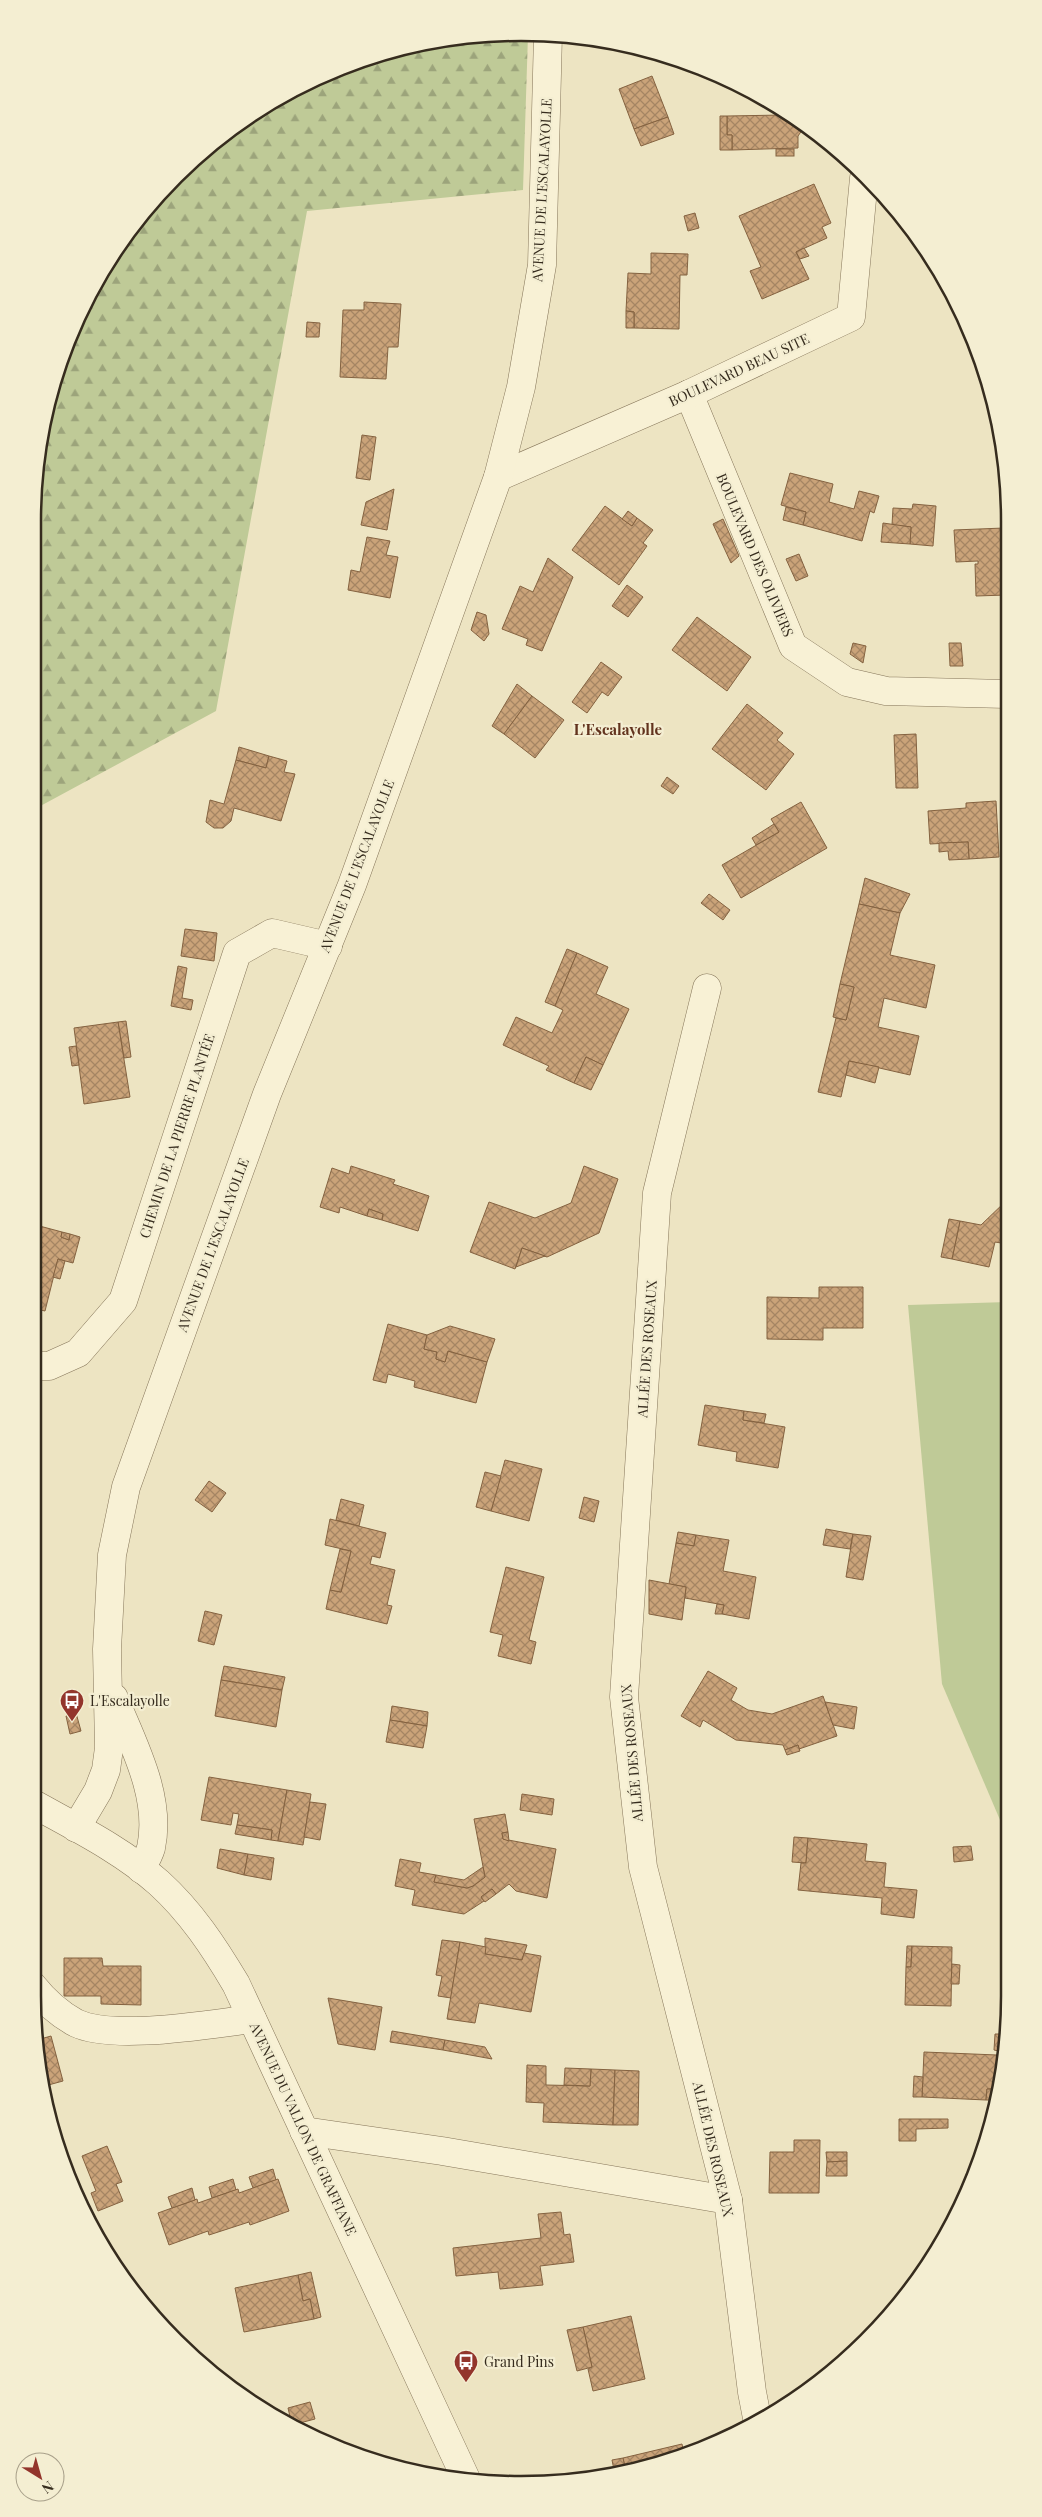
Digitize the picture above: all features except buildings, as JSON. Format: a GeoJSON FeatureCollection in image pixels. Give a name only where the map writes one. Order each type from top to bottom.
{"type":"FeatureCollection","features":[{"type":"Feature","properties":{"kind":"street","name":"AVENUE DE L'ESCALAYOLLE"},"geometry":{"type":"LineString","coordinates":[[76,1828],[98,1791],[106,1770],[108,1748],[107,1650],[112,1554],[126,1487],[267,1094],[352,885],[498,477],[521,387],[542,265],[548,42]]}},
{"type":"Feature","properties":{"kind":"street","name":"BOULEVARD BEAU SITE"},"geometry":{"type":"LineString","coordinates":[[498,477],[689,394],[851,317],[863,185]]}},
{"type":"Feature","properties":{"kind":"street","name":"BOULEVARD DES OLIVIERS"},"geometry":{"type":"LineString","coordinates":[[689,394],[793,646],[847,682],[886,691],[1001,694]]}},
{"type":"Feature","properties":{"kind":"street","name":"CHEMIN DE LA PIERRE PLANTÉE"},"geometry":{"type":"LineString","coordinates":[[41,1366],[49,1366],[78,1353],[123,1301],[237,954],[272,933],[328,946]]}},
{"type":"Feature","properties":{"kind":"street","name":"ALLÉE DES ROSEAUX"},"geometry":{"type":"LineString","coordinates":[[707,988],[657,1194],[624,1697],[642,1868],[728,2200],[756,2414]]}},
{"type":"Feature","properties":{"kind":"street","name":"AVENUE DE L'ESCALAYOLLE"},"geometry":{"type":"LineString","coordinates":[[108,1683],[147,1784],[153,1806],[154,1824],[151,1849],[141,1869]]}},
{"type":"Feature","properties":{"kind":"street","name":"AVENUE DU VALLON DE GRAFFIANE"},"geometry":{"type":"LineString","coordinates":[[41,1808],[141,1869],[174,1898],[217,1952],[252,2019],[304,2131],[457,2472]]}},
{"type":"Feature","properties":{"kind":"street"},"geometry":{"type":"LineString","coordinates":[[41,1996],[77,2023],[107,2029],[138,2031],[252,2019]]}},
{"type":"Feature","properties":{"kind":"street"},"geometry":{"type":"LineString","coordinates":[[304,2131],[442,2150],[728,2200]]}},
{"type":"Feature","properties":{"kind":"green space"},"geometry":{"type":"Polygon","coordinates":[[[528,41],[523,190],[307,211],[216,711],[41,806],[41,521],[45,458],[50,427],[67,367],[91,309],[122,254],[160,205],[205,160],[254,122],[309,91],[337,78],[397,58],[427,50],[458,45],[528,41]]]}},
{"type":"Feature","properties":{"kind":"green space"},"geometry":{"type":"Polygon","coordinates":[[[1001,1302],[1001,1822],[942,1684],[908,1305],[1001,1302]]]}},
{"type":"Feature","properties":{"kind":"green space"},"geometry":{"type":"Polygon","coordinates":[[[139,2286],[160,2310],[160,2312],[139,2286]]]}},
{"type":"Feature","properties":{"kind":"place","name":"L'Escalayolle"},"geometry":{"type":"Point","coordinates":[72,1722]}},
{"type":"Feature","properties":{"kind":"place","name":"Grand Pins"},"geometry":{"type":"Point","coordinates":[466,2383]}},
{"type":"Feature","properties":{"kind":"district","name":"L'Escalayolle"},"geometry":{"type":"Point","coordinates":[618,730]}}]}
